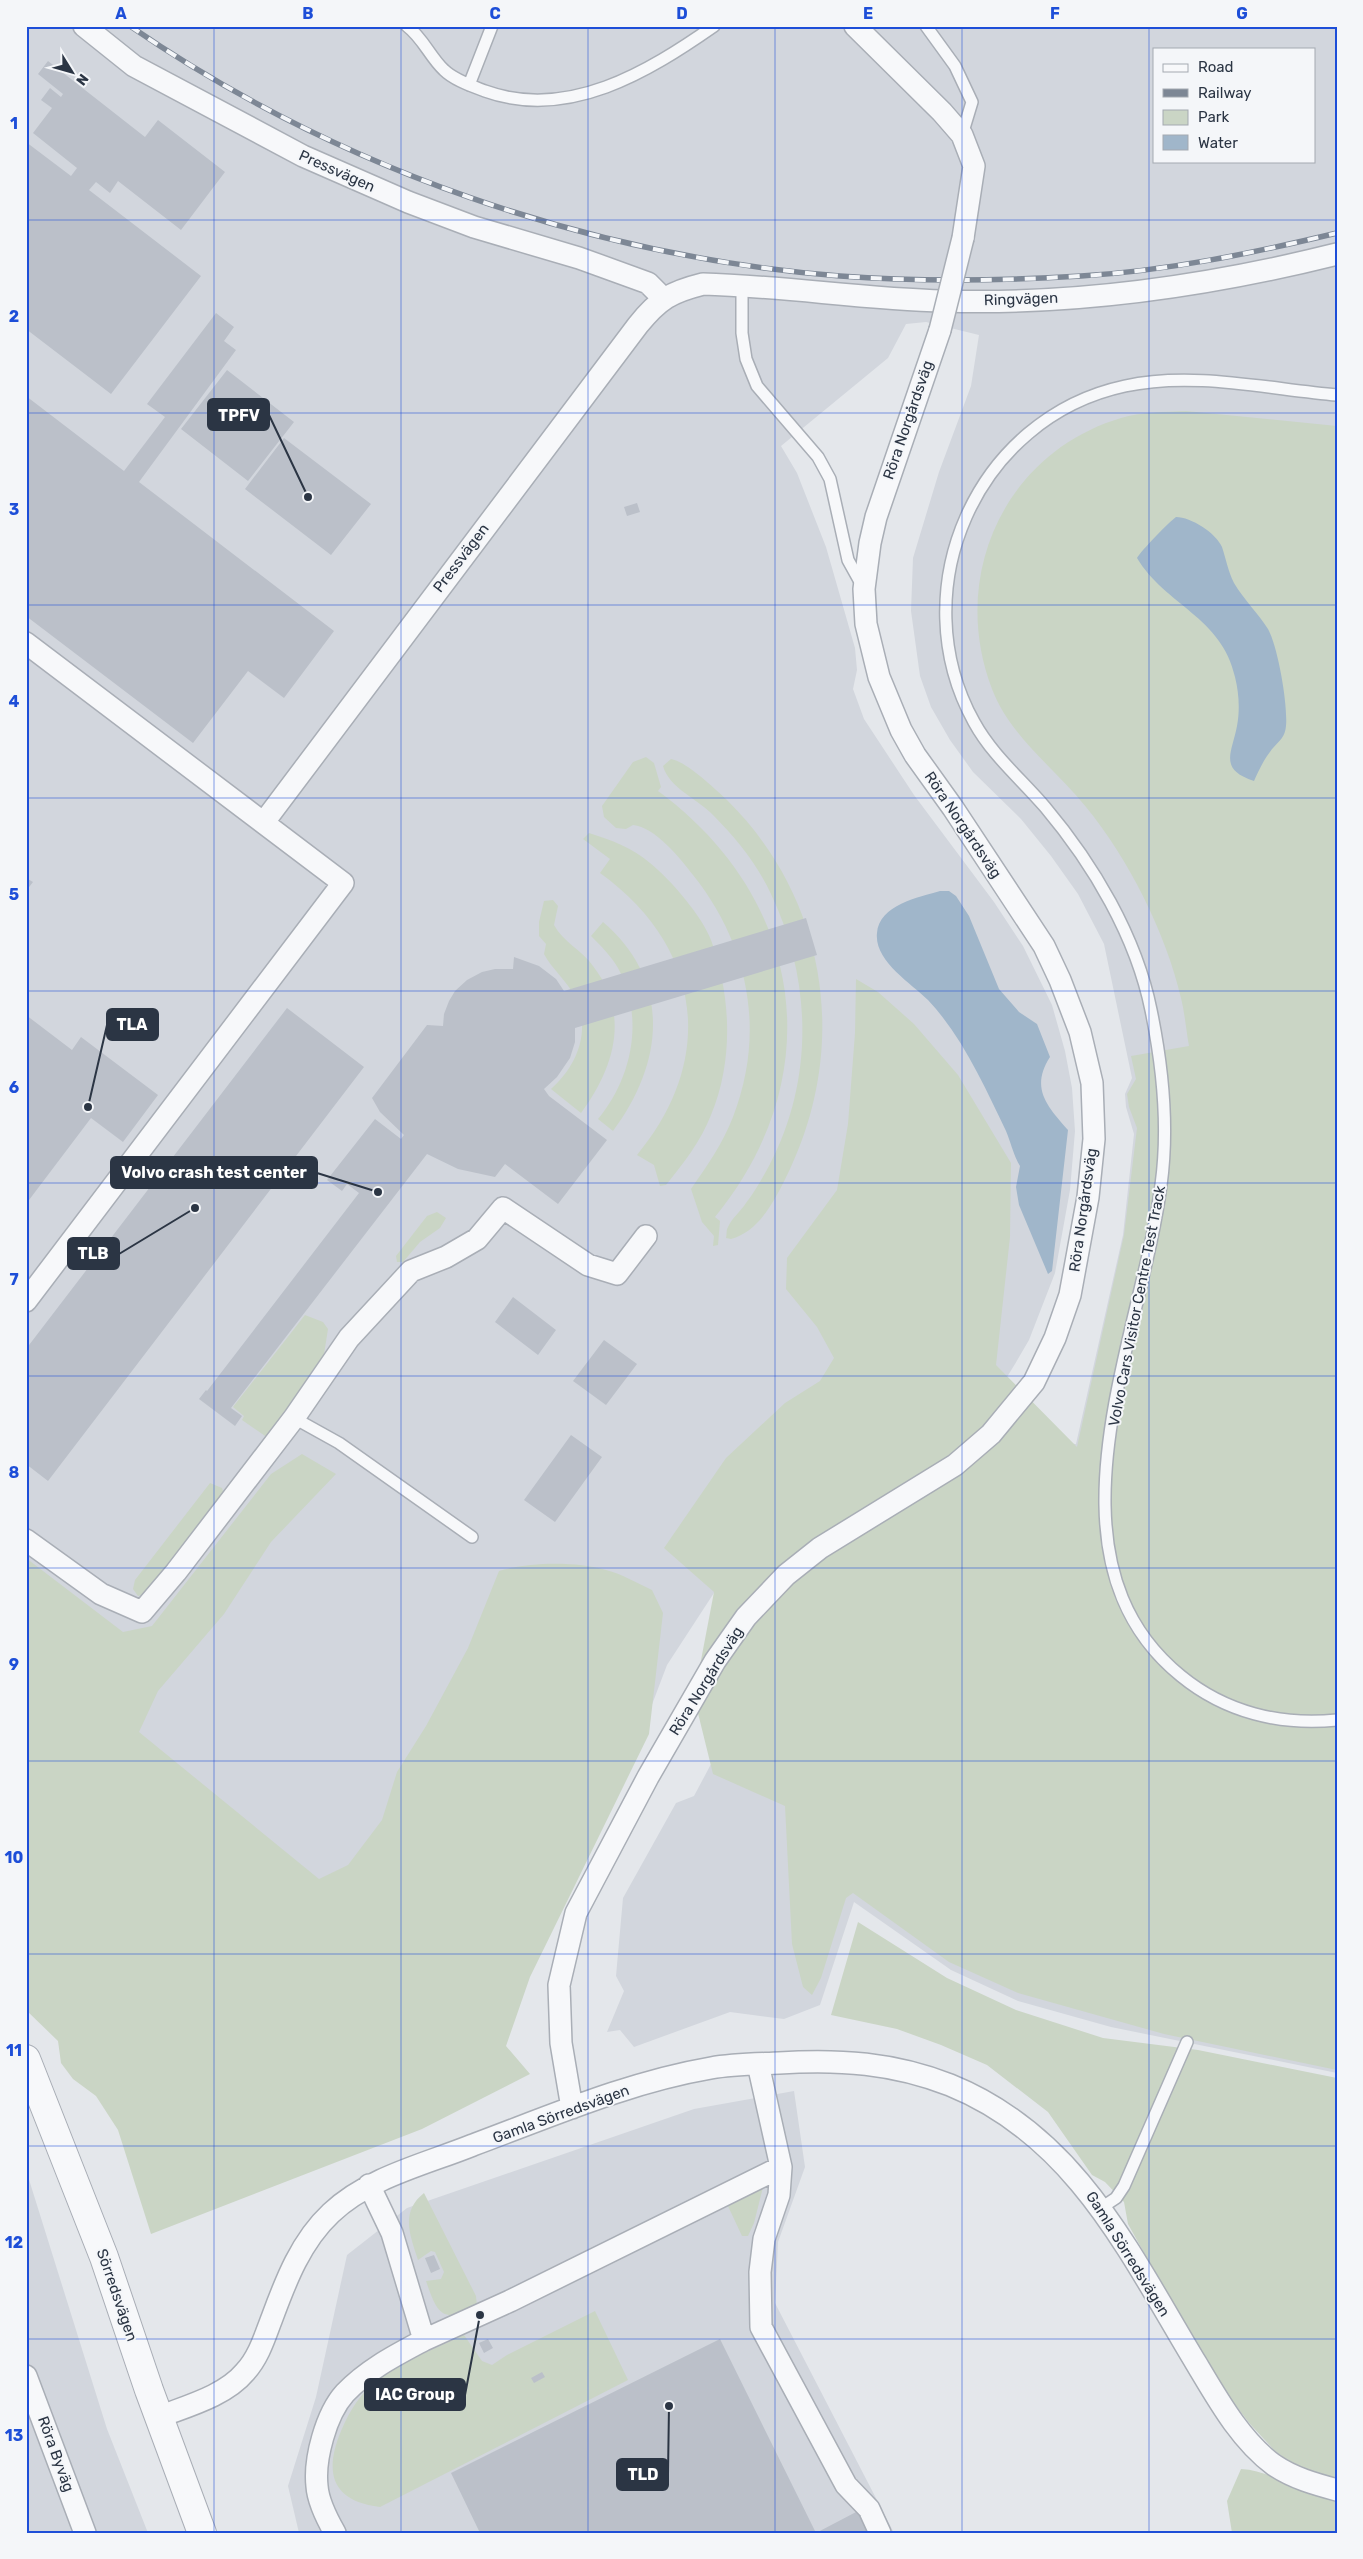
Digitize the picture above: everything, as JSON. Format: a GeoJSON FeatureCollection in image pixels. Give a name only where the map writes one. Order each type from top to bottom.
{"type":"FeatureCollection","features":[{"type":"Feature","properties":{"kind":"street","name":"Pressvägen"},"geometry":{"type":"LineString","coordinates":[[84,26],[134,66],[303,156],[408,202],[474,226],[579,258],[648,283],[663,298]]}},
{"type":"Feature","properties":{"kind":"street","name":"Röra Norgårdsväg"},"geometry":{"type":"LineString","coordinates":[[572,2108],[561,2036],[559,1985],[576,1913],[648,1777],[715,1661],[746,1617],[786,1575],[820,1548],[955,1465],[991,1434],[1034,1382],[1055,1338],[1070,1295],[1088,1197],[1094,1139],[1092,1083],[1080,1032],[1060,980],[1044,946],[953,808],[915,755],[901,730],[879,677],[870,645],[864,589],[870,542],[876,517],[940,330],[963,238],[974,166],[962,135],[942,112],[855,26]]}},
{"type":"Feature","properties":{"kind":"street","name":"Ringvägen"},"geometry":{"type":"LineString","coordinates":[[703,284],[902,300],[1040,300],[1145,290],[1216,280],[1337,254]]}},
{"type":"Feature","properties":{"kind":"street","name":"Pressvägen"},"geometry":{"type":"LineString","coordinates":[[264,822],[638,325],[663,298],[679,290],[703,284]]}},
{"type":"Feature","properties":{"kind":"street"},"geometry":{"type":"LineString","coordinates":[[26,643],[343,883],[26,1301]]}},
{"type":"Feature","properties":{"kind":"street"},"geometry":{"type":"LineString","coordinates":[[26,1540],[101,1594],[142,1612],[182,1564],[294,1418],[349,1338],[411,1271],[446,1257],[476,1239],[503,1208],[588,1265],[617,1274],[646,1236]]}},
{"type":"Feature","properties":{"kind":"street","name":"Sörredsvägen"},"geometry":{"type":"LineString","coordinates":[[26,2059],[104,2257],[158,2417],[202,2533]]}},
{"type":"Feature","properties":{"kind":"street","name":"Gamla Sörredsvägen"},"geometry":{"type":"LineString","coordinates":[[158,2417],[226,2388],[245,2372],[260,2350],[282,2290],[306,2241],[332,2212],[368,2185],[572,2108],[656,2080],[714,2067],[852,2061],[904,2070],[956,2088],[995,2108],[1032,2132],[1065,2163],[1101,2208],[1215,2394],[1248,2440],[1277,2467],[1299,2479],[1337,2490]]}},
{"type":"Feature","properties":{"kind":"street"},"geometry":{"type":"LineString","coordinates":[[758,2064],[781,2167],[779,2194],[764,2240],[760,2272],[760,2326],[846,2485],[868,2509],[880,2533]]}},
{"type":"Feature","properties":{"kind":"street"},"geometry":{"type":"LineString","coordinates":[[335,2533],[317,2488],[316,2468],[325,2428],[344,2394],[376,2366],[424,2340],[510,2302],[781,2167]]}},
{"type":"Feature","properties":{"kind":"street"},"geometry":{"type":"LineString","coordinates":[[368,2185],[392,2233],[424,2340]]}},
{"type":"Feature","properties":{"kind":"street","name":"Röra Byväg"},"geometry":{"type":"LineString","coordinates":[[26,2376],[85,2533]]}},
{"type":"Feature","properties":{"kind":"lane"},"geometry":{"type":"LineString","coordinates":[[407,26],[427,47],[444,70],[469,85],[500,96],[540,100],[584,95],[626,81],[673,55],[714,26]]}},
{"type":"Feature","properties":{"kind":"lane"},"geometry":{"type":"LineString","coordinates":[[469,85],[492,26]]}},
{"type":"Feature","properties":{"kind":"lane"},"geometry":{"type":"LineString","coordinates":[[926,26],[955,66],[972,102],[962,135]]}},
{"type":"Feature","properties":{"kind":"lane"},"geometry":{"type":"LineString","coordinates":[[742,287],[742,333],[746,359],[753,377],[757,386],[818,457],[830,479],[848,560],[864,589]]}},
{"type":"Feature","properties":{"kind":"lane","name":"Volvo Cars Visitor Centre Test Track"},"geometry":{"type":"LineString","coordinates":[[1337,395],[1231,384],[1166,381],[1114,389],[1062,411],[1034,428],[1006,454],[975,496],[963,522],[952,555],[947,585],[945,617],[952,666],[972,718],[992,750],[1046,809],[1089,866],[1116,914],[1134,956],[1150,1004],[1163,1090],[1164,1150],[1158,1208],[1120,1375],[1107,1463],[1107,1543],[1117,1585],[1132,1618],[1154,1650],[1171,1669],[1202,1692],[1241,1711],[1264,1717],[1292,1721],[1337,1720]]}},
{"type":"Feature","properties":{"kind":"lane"},"geometry":{"type":"LineString","coordinates":[[294,1418],[339,1443],[472,1538]]}},
{"type":"Feature","properties":{"kind":"lane"},"geometry":{"type":"LineString","coordinates":[[1101,2208],[1116,2198],[1124,2186],[1187,2042]]}},
{"type":"Feature","properties":{"kind":"shaded area"},"geometry":{"type":"Polygon","coordinates":[[[26,26],[1337,26],[1337,2073],[1111,2027],[1018,2001],[951,1970],[854,1902],[820,2005],[784,2019],[730,2012],[634,2047],[620,2030],[607,2032],[624,1991],[616,1976],[623,1898],[676,1803],[694,1796],[718,1751],[1041,1442],[1076,1444],[1123,1235],[1134,1134],[1126,1107],[1125,1094],[1132,1078],[1104,944],[1078,894],[1051,856],[1021,819],[973,772],[950,740],[931,707],[920,676],[911,611],[913,558],[939,472],[971,386],[979,335],[926,322],[906,324],[888,358],[781,446],[797,473],[826,547],[855,648],[857,670],[853,689],[864,719],[914,795],[994,902],[1023,946],[1052,1005],[1065,1051],[1072,1088],[1075,1131],[1070,1190],[1055,1273],[1029,1340],[1002,1385],[725,1576],[667,1665],[645,1723],[530,1949],[26,1855],[26,26]]]}},
{"type":"Feature","properties":{"kind":"shaded area"},"geometry":{"type":"Polygon","coordinates":[[[794,2091],[805,2167],[778,2242],[775,2303],[894,2533],[299,2533],[288,2486],[316,2397],[347,2255],[407,2208],[694,2109],[794,2091]]]}},
{"type":"Feature","properties":{"kind":"shaded area"},"geometry":{"type":"Polygon","coordinates":[[[26,2170],[107,2429],[148,2533],[26,2533],[26,2170]]]}},
{"type":"Feature","properties":{"kind":"green space"},"geometry":{"type":"Polygon","coordinates":[[[1186,411],[1337,426],[1337,2070],[1164,2034],[1018,1993],[949,1962],[853,1893],[846,1898],[821,1978],[812,1995],[803,1987],[792,1944],[785,1806],[713,1774],[694,1697],[714,1592],[664,1548],[726,1458],[785,1403],[820,1381],[834,1358],[817,1327],[786,1289],[787,1258],[837,1190],[848,1124],[855,1033],[856,979],[878,992],[914,1024],[958,1075],[1011,1163],[1010,1237],[996,1365],[1077,1447],[1124,1235],[1137,1128],[1129,1107],[1127,1094],[1136,1079],[1131,1056],[1189,1046],[1182,1004],[1166,948],[1144,897],[1131,873],[1102,827],[1074,792],[1022,737],[1000,706],[992,689],[980,647],[978,604],[983,563],[997,525],[1017,490],[1045,459],[1080,435],[1121,418],[1145,413],[1186,411]]]}},
{"type":"Feature","properties":{"kind":"green space"},"geometry":{"type":"Polygon","coordinates":[[[646,757],[654,763],[661,787],[658,791],[707,834],[745,883],[771,935],[785,991],[786,1048],[776,1106],[752,1162],[715,1217],[720,1221],[718,1245],[713,1246],[714,1236],[702,1222],[691,1189],[709,1163],[724,1136],[733,1117],[743,1085],[749,1053],[750,1022],[746,990],[739,960],[728,930],[712,902],[681,860],[650,831],[633,825],[626,829],[616,828],[604,817],[602,806],[633,762],[646,757]]]}},
{"type":"Feature","properties":{"kind":"green space"},"geometry":{"type":"Polygon","coordinates":[[[671,759],[685,765],[715,789],[760,838],[787,881],[806,926],[818,974],[822,1023],[819,1072],[808,1121],[790,1169],[774,1201],[751,1228],[742,1235],[731,1239],[726,1238],[727,1228],[753,1194],[770,1164],[784,1132],[794,1098],[800,1064],[802,1029],[800,995],[785,927],[759,872],[738,842],[722,824],[707,809],[671,781],[663,766],[671,759]]]}},
{"type":"Feature","properties":{"kind":"green space"},"geometry":{"type":"Polygon","coordinates":[[[589,833],[636,853],[658,870],[676,888],[707,930],[718,961],[723,983],[727,1028],[724,1072],[718,1094],[711,1115],[697,1143],[666,1185],[660,1186],[654,1165],[637,1155],[663,1118],[679,1081],[687,1043],[687,1005],[678,969],[660,934],[634,902],[600,873],[610,859],[583,839],[589,833]]]}},
{"type":"Feature","properties":{"kind":"green space"},"geometry":{"type":"Polygon","coordinates":[[[553,900],[558,906],[554,925],[562,936],[589,960],[605,985],[612,1003],[615,1022],[614,1041],[609,1060],[593,1096],[581,1113],[551,1089],[569,1069],[575,1058],[582,1033],[582,1021],[574,995],[544,954],[546,944],[539,936],[539,922],[544,901],[553,900]]]}},
{"type":"Feature","properties":{"kind":"green space"},"geometry":{"type":"Polygon","coordinates":[[[603,922],[625,945],[641,970],[650,996],[653,1023],[650,1051],[643,1078],[630,1105],[613,1131],[598,1119],[610,1103],[619,1085],[631,1047],[633,1027],[626,987],[618,968],[609,955],[591,936],[603,922]]]}},
{"type":"Feature","properties":{"kind":"green space"},"geometry":{"type":"Polygon","coordinates":[[[437,1212],[446,1218],[440,1228],[420,1242],[403,1262],[397,1262],[396,1256],[427,1216],[437,1212]]]}},
{"type":"Feature","properties":{"kind":"green space"},"geometry":{"type":"Polygon","coordinates":[[[305,1315],[323,1322],[328,1329],[322,1367],[268,1438],[242,1420],[244,1416],[233,1407],[305,1315]]]}},
{"type":"Feature","properties":{"kind":"green space"},"geometry":{"type":"Polygon","coordinates":[[[302,1454],[336,1474],[271,1542],[224,1614],[158,1691],[139,1732],[319,1879],[348,1865],[382,1820],[397,1772],[426,1726],[468,1648],[499,1571],[538,1564],[581,1565],[624,1576],[652,1590],[663,1613],[649,1734],[530,1977],[506,2046],[530,2074],[422,2129],[151,2234],[118,2130],[96,2096],[73,2079],[61,2063],[58,2041],[26,2010],[26,1558],[123,1632],[152,1626],[271,1474],[302,1454]]]}},
{"type":"Feature","properties":{"kind":"green space"},"geometry":{"type":"Polygon","coordinates":[[[210,1483],[222,1488],[224,1495],[145,1594],[138,1596],[133,1589],[135,1580],[210,1483]]]}},
{"type":"Feature","properties":{"kind":"green space"},"geometry":{"type":"Polygon","coordinates":[[[858,1922],[947,1978],[1016,2010],[1103,2038],[1198,2050],[1337,2078],[1337,2481],[1298,2469],[1274,2450],[1250,2424],[1223,2389],[1177,2312],[1128,2224],[1124,2202],[1105,2182],[1092,2175],[1048,2112],[987,2065],[897,2029],[831,2015],[858,1922]]]}},
{"type":"Feature","properties":{"kind":"green space"},"geometry":{"type":"Polygon","coordinates":[[[763,2187],[754,2223],[748,2236],[742,2236],[727,2204],[763,2187]]]}},
{"type":"Feature","properties":{"kind":"green space"},"geometry":{"type":"Polygon","coordinates":[[[424,2193],[476,2296],[477,2306],[456,2315],[448,2315],[438,2308],[426,2281],[441,2279],[444,2272],[435,2252],[431,2251],[418,2260],[412,2242],[409,2216],[417,2200],[424,2193]]]}},
{"type":"Feature","properties":{"kind":"green space"},"geometry":{"type":"Polygon","coordinates":[[[595,2311],[628,2380],[380,2507],[364,2504],[342,2491],[336,2482],[333,2471],[336,2446],[352,2409],[361,2396],[379,2379],[410,2360],[464,2335],[482,2361],[492,2365],[507,2355],[595,2311]]]}},
{"type":"Feature","properties":{"kind":"green space"},"geometry":{"type":"Polygon","coordinates":[[[1241,2469],[1266,2474],[1312,2494],[1337,2501],[1337,2533],[1232,2533],[1227,2501],[1241,2469]]]}},
{"type":"Feature","properties":{"kind":"water"},"geometry":{"type":"Polygon","coordinates":[[[1176,517],[1196,523],[1209,531],[1219,542],[1234,583],[1260,617],[1272,637],[1284,691],[1285,733],[1265,759],[1254,781],[1235,771],[1231,765],[1230,759],[1238,720],[1239,702],[1235,677],[1228,657],[1206,625],[1162,588],[1137,558],[1176,517]]]}},
{"type":"Feature","properties":{"kind":"water"},"geometry":{"type":"Polygon","coordinates":[[[940,891],[949,891],[956,896],[969,916],[999,989],[1019,1012],[1037,1024],[1050,1057],[1041,1078],[1041,1087],[1048,1105],[1068,1130],[1052,1271],[1048,1274],[1019,1205],[1016,1187],[1020,1166],[1006,1131],[981,1080],[952,1029],[928,1000],[887,962],[881,953],[878,943],[879,923],[892,909],[911,900],[940,891]]]}},
{"type":"Feature","properties":{"kind":"building"},"geometry":{"type":"Polygon","coordinates":[[[48,61],[145,137],[158,120],[225,172],[181,230],[118,181],[110,193],[96,182],[89,190],[201,276],[111,394],[26,329],[26,142],[71,176],[77,168],[33,133],[52,108],[41,100],[50,88],[61,97],[63,94],[38,74],[48,61]]]}},
{"type":"Feature","properties":{"kind":"building"},"geometry":{"type":"Polygon","coordinates":[[[216,313],[234,327],[224,341],[236,350],[139,482],[334,631],[284,698],[248,671],[193,743],[26,616],[26,396],[124,471],[165,417],[147,404],[216,313]]]}},
{"type":"Feature","properties":{"kind":"building"},"geometry":{"type":"Polygon","coordinates":[[[227,370],[294,422],[248,481],[181,429],[227,370]]]}},
{"type":"Feature","properties":{"kind":"building"},"geometry":{"type":"Polygon","coordinates":[[[284,438],[371,504],[331,555],[245,489],[284,438]]]}},
{"type":"Feature","properties":{"kind":"building"},"geometry":{"type":"Polygon","coordinates":[[[637,503],[640,512],[627,516],[624,507],[637,503]]]}},
{"type":"Feature","properties":{"kind":"building"},"geometry":{"type":"Polygon","coordinates":[[[26,878],[33,882],[26,891],[26,878]]]}},
{"type":"Feature","properties":{"kind":"building"},"geometry":{"type":"Polygon","coordinates":[[[806,918],[817,955],[575,1028],[575,1042],[570,1058],[557,1077],[544,1089],[549,1096],[607,1140],[558,1204],[505,1164],[495,1177],[458,1169],[427,1154],[231,1408],[242,1416],[235,1426],[199,1399],[359,1193],[347,1184],[342,1191],[327,1180],[375,1119],[401,1139],[404,1135],[380,1112],[372,1098],[427,1025],[443,1026],[444,1014],[449,1001],[455,991],[467,980],[482,972],[495,969],[513,969],[514,957],[539,966],[556,979],[564,991],[806,918]]]}},
{"type":"Feature","properties":{"kind":"building"},"geometry":{"type":"Polygon","coordinates":[[[287,1008],[364,1067],[48,1481],[26,1464],[26,1349],[287,1008]]]}},
{"type":"Feature","properties":{"kind":"building"},"geometry":{"type":"Polygon","coordinates":[[[26,1015],[72,1050],[81,1037],[158,1095],[123,1142],[91,1118],[26,1204],[26,1015]]]}},
{"type":"Feature","properties":{"kind":"building"},"geometry":{"type":"Polygon","coordinates":[[[513,1297],[556,1330],[538,1355],[495,1322],[513,1297]]]}},
{"type":"Feature","properties":{"kind":"building"},"geometry":{"type":"Polygon","coordinates":[[[604,1340],[637,1364],[606,1405],[573,1381],[604,1340]]]}},
{"type":"Feature","properties":{"kind":"building"},"geometry":{"type":"Polygon","coordinates":[[[571,1435],[602,1457],[555,1522],[524,1500],[571,1435]]]}},
{"type":"Feature","properties":{"kind":"building"},"geometry":{"type":"Polygon","coordinates":[[[434,2255],[440,2269],[431,2273],[425,2258],[434,2255]]]}},
{"type":"Feature","properties":{"kind":"building"},"geometry":{"type":"Polygon","coordinates":[[[488,2339],[493,2348],[484,2353],[479,2343],[488,2339]]]}},
{"type":"Feature","properties":{"kind":"building"},"geometry":{"type":"Polygon","coordinates":[[[720,2339],[816,2533],[480,2533],[451,2473],[720,2339]]]}},
{"type":"Feature","properties":{"kind":"building"},"geometry":{"type":"Polygon","coordinates":[[[542,2372],[545,2377],[534,2383],[531,2378],[542,2372]]]}},
{"type":"Feature","properties":{"kind":"building"},"geometry":{"type":"Polygon","coordinates":[[[858,2511],[868,2533],[816,2533],[858,2511]]]}},
{"type":"Feature","properties":{"kind":"railway"},"geometry":{"type":"LineString","coordinates":[[130,26],[210,77],[293,123],[380,163],[469,197],[560,226],[652,249],[746,265],[840,276],[991,280],[1113,274],[1145,270],[1242,254],[1337,233]]}},
{"type":"Feature","properties":{"kind":"place","name":"TPFV"},"geometry":{"type":"Point","coordinates":[308,497]}},
{"type":"Feature","properties":{"kind":"place","name":"TLA"},"geometry":{"type":"Point","coordinates":[88,1107]}},
{"type":"Feature","properties":{"kind":"place","name":"Volvo crash test center"},"geometry":{"type":"Point","coordinates":[378,1192]}},
{"type":"Feature","properties":{"kind":"place","name":"TLB"},"geometry":{"type":"Point","coordinates":[195,1208]}},
{"type":"Feature","properties":{"kind":"place","name":"IAC Group"},"geometry":{"type":"Point","coordinates":[480,2315]}},
{"type":"Feature","properties":{"kind":"place","name":"TLD"},"geometry":{"type":"Point","coordinates":[669,2406]}}]}
